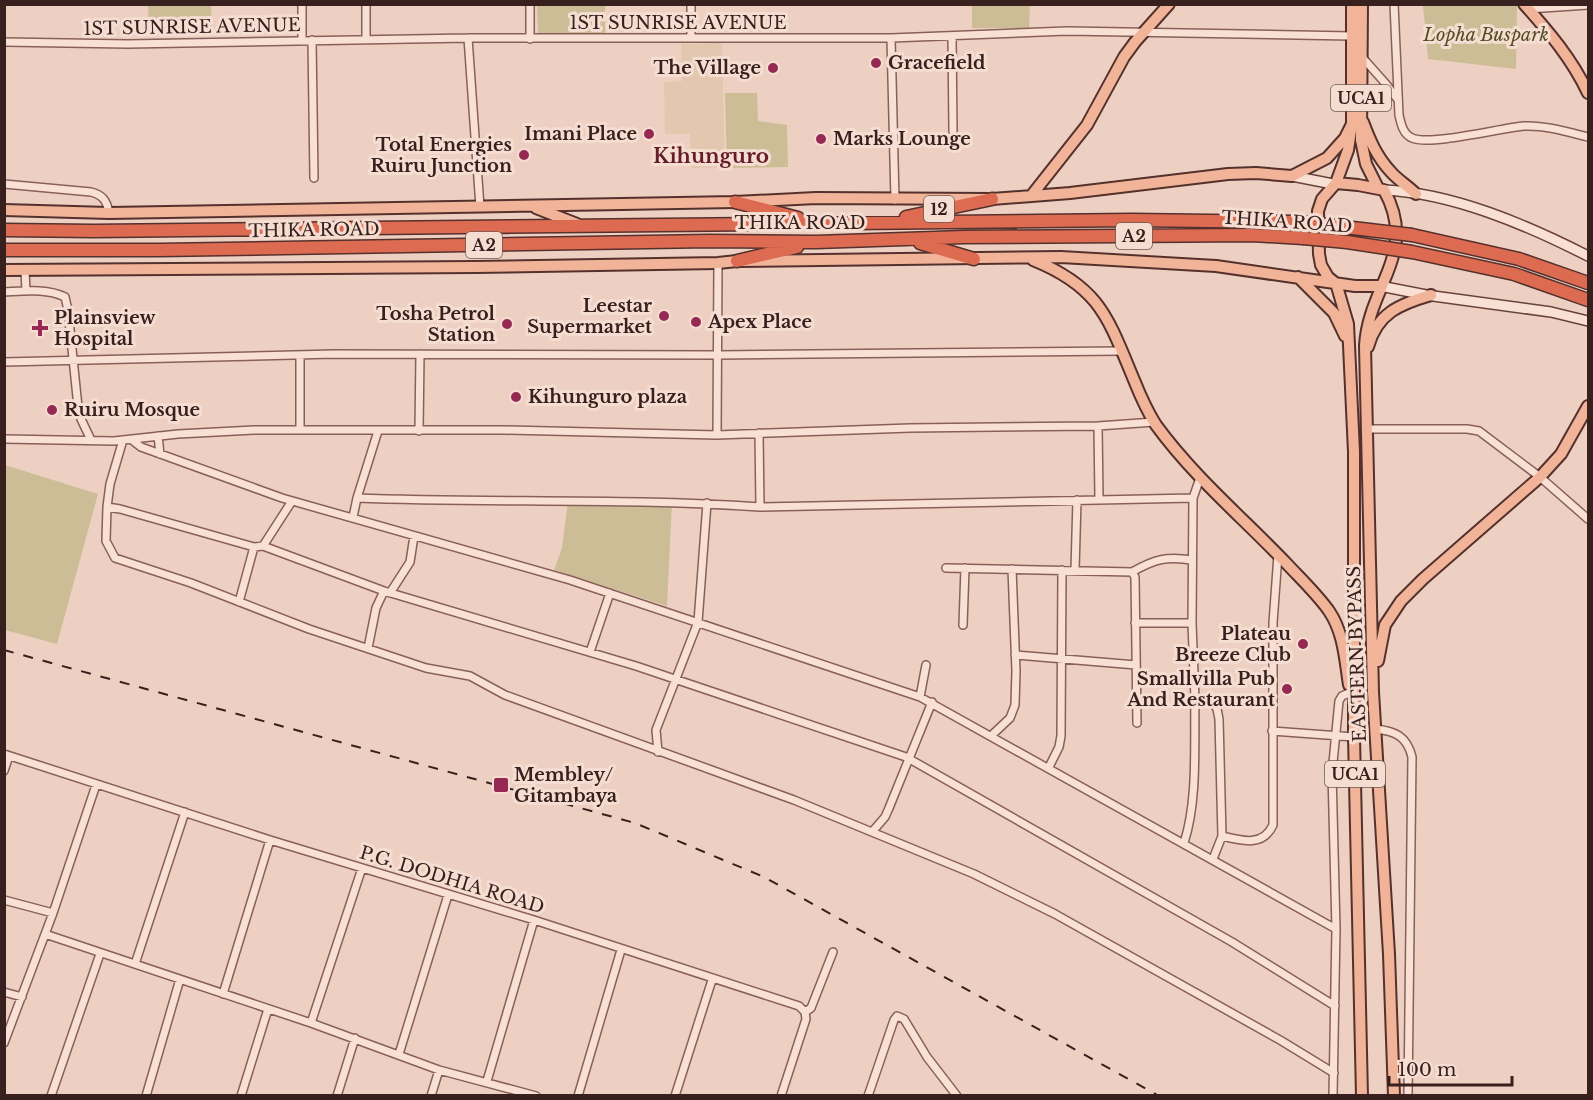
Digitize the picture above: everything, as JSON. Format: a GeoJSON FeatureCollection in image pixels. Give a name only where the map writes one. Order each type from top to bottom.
{"type":"FeatureCollection","features":[{"type":"Feature","properties":{"kind":"highway","name":"12"},"geometry":{"type":"LineString","coordinates":[[887,221],[992,199]]}},
{"type":"Feature","properties":{"kind":"highway"},"geometry":{"type":"LineString","coordinates":[[735,202],[816,222]]}},
{"type":"Feature","properties":{"kind":"highway","name":"THIKA ROAD"},"geometry":{"type":"LineString","coordinates":[[4,230],[94,231],[1131,219],[1302,222],[1352,226],[1412,235],[1519,260],[1588,284]]}},
{"type":"Feature","properties":{"kind":"highway","name":"THIKA ROAD"},"geometry":{"type":"LineString","coordinates":[[4,250],[160,250],[710,241],[816,242],[964,237],[1252,235],[1347,242],[1412,252],[1514,274],[1588,300]]}},
{"type":"Feature","properties":{"kind":"highway"},"geometry":{"type":"LineString","coordinates":[[910,240],[974,258]]}},
{"type":"Feature","properties":{"kind":"highway"},"geometry":{"type":"LineString","coordinates":[[737,261],[816,242]]}},
{"type":"Feature","properties":{"kind":"main road"},"geometry":{"type":"LineString","coordinates":[[1031,196],[1087,125],[1124,57],[1142,32],[1169,4]]}},
{"type":"Feature","properties":{"kind":"main road","name":"UCA1"},"geometry":{"type":"LineString","coordinates":[[1335,184],[1348,150],[1352,124],[1352,4]]}},
{"type":"Feature","properties":{"kind":"main road","name":"UCA1"},"geometry":{"type":"LineString","coordinates":[[1362,4],[1360,113],[1363,152],[1380,189]]}},
{"type":"Feature","properties":{"kind":"main road"},"geometry":{"type":"LineString","coordinates":[[1526,7],[1555,39],[1579,73],[1588,93]]}},
{"type":"Feature","properties":{"kind":"main road"},"geometry":{"type":"LineString","coordinates":[[1360,113],[1372,147],[1381,161],[1391,173],[1416,194]]}},
{"type":"Feature","properties":{"kind":"main road"},"geometry":{"type":"LineString","coordinates":[[1292,177],[1327,158],[1345,138],[1352,124]]}},
{"type":"Feature","properties":{"kind":"main road","name":"THIKA ROAD"},"geometry":{"type":"LineString","coordinates":[[4,210],[109,213],[735,202],[816,198],[992,199],[1256,173],[1335,184]]}},
{"type":"Feature","properties":{"kind":"main road"},"geometry":{"type":"LineString","coordinates":[[1588,256],[1523,225],[1416,194],[1335,184],[1322,199],[1318,211],[1321,265],[1328,277],[1335,283],[1380,286],[1541,310],[1588,321]]}},
{"type":"Feature","properties":{"kind":"main road"},"geometry":{"type":"LineString","coordinates":[[1380,189],[1390,202],[1396,220],[1395,255],[1380,286]]}},
{"type":"Feature","properties":{"kind":"main road"},"geometry":{"type":"LineString","coordinates":[[530,206],[577,224]]}},
{"type":"Feature","properties":{"kind":"main road","name":"THIKA ROAD"},"geometry":{"type":"LineString","coordinates":[[4,270],[463,268],[737,261],[1061,257],[1216,266],[1335,283]]}},
{"type":"Feature","properties":{"kind":"main road"},"geometry":{"type":"LineString","coordinates":[[1027,258],[1059,271],[1089,293],[1104,311],[1140,394],[1155,422],[1200,478],[1278,555],[1330,613],[1339,631],[1354,709]]}},
{"type":"Feature","properties":{"kind":"main road"},"geometry":{"type":"LineString","coordinates":[[1297,277],[1334,313],[1350,346]]}},
{"type":"Feature","properties":{"kind":"main road","name":"UCA1"},"geometry":{"type":"LineString","coordinates":[[1335,283],[1346,316],[1350,346]]}},
{"type":"Feature","properties":{"kind":"main road","name":"EASTERN BYPASS"},"geometry":{"type":"LineString","coordinates":[[1380,286],[1367,325],[1365,358],[1373,692],[1389,954],[1394,1095]]}},
{"type":"Feature","properties":{"kind":"main road"},"geometry":{"type":"LineString","coordinates":[[1365,358],[1371,336],[1386,316],[1400,305],[1431,295]]}},
{"type":"Feature","properties":{"kind":"main road","name":"EASTERN BYPASS"},"geometry":{"type":"LineString","coordinates":[[1350,346],[1354,452],[1354,737],[1362,1095]]}},
{"type":"Feature","properties":{"kind":"main road"},"geometry":{"type":"LineString","coordinates":[[1373,692],[1379,648],[1385,625],[1401,601],[1540,477],[1561,454],[1588,406]]}},
{"type":"Feature","properties":{"kind":"street"},"geometry":{"type":"LineString","coordinates":[[302,4],[302,40]]}},
{"type":"Feature","properties":{"kind":"street"},"geometry":{"type":"LineString","coordinates":[[366,4],[366,40]]}},
{"type":"Feature","properties":{"kind":"street"},"geometry":{"type":"LineString","coordinates":[[530,4],[530,39]]}},
{"type":"Feature","properties":{"kind":"street"},"geometry":{"type":"LineString","coordinates":[[691,38],[692,4]]}},
{"type":"Feature","properties":{"kind":"street"},"geometry":{"type":"LineString","coordinates":[[1394,4],[1398,100],[1402,128],[1407,135],[1417,140],[1525,126],[1554,129],[1588,137]]}},
{"type":"Feature","properties":{"kind":"street"},"geometry":{"type":"LineString","coordinates":[[1526,7],[1588,5]]}},
{"type":"Feature","properties":{"kind":"street","name":"1ST SUNRISE AVENUE"},"geometry":{"type":"LineString","coordinates":[[4,42],[128,44],[468,38],[891,38],[1066,31],[1351,36]]}},
{"type":"Feature","properties":{"kind":"street"},"geometry":{"type":"LineString","coordinates":[[952,36],[953,131]]}},
{"type":"Feature","properties":{"kind":"street"},"geometry":{"type":"LineString","coordinates":[[468,38],[480,207]]}},
{"type":"Feature","properties":{"kind":"street"},"geometry":{"type":"LineString","coordinates":[[891,38],[895,200]]}},
{"type":"Feature","properties":{"kind":"street"},"geometry":{"type":"LineString","coordinates":[[312,40],[314,178]]}},
{"type":"Feature","properties":{"kind":"street"},"geometry":{"type":"LineString","coordinates":[[1362,57],[1398,100]]}},
{"type":"Feature","properties":{"kind":"street"},"geometry":{"type":"LineString","coordinates":[[4,184],[91,192],[98,194],[107,202],[109,213]]}},
{"type":"Feature","properties":{"kind":"street"},"geometry":{"type":"LineString","coordinates":[[717,435],[718,263]]}},
{"type":"Feature","properties":{"kind":"street"},"geometry":{"type":"LineString","coordinates":[[25,270],[26,291]]}},
{"type":"Feature","properties":{"kind":"street"},"geometry":{"type":"LineString","coordinates":[[4,292],[53,293],[65,297],[78,407],[91,440]]}},
{"type":"Feature","properties":{"kind":"street"},"geometry":{"type":"LineString","coordinates":[[4,362],[300,355],[718,355],[1122,351]]}},
{"type":"Feature","properties":{"kind":"street"},"geometry":{"type":"LineString","coordinates":[[419,431],[420,354]]}},
{"type":"Feature","properties":{"kind":"street"},"geometry":{"type":"LineString","coordinates":[[300,355],[300,430]]}},
{"type":"Feature","properties":{"kind":"street"},"geometry":{"type":"LineString","coordinates":[[4,439],[132,440],[158,436],[254,430],[593,431],[717,435],[910,428],[1098,426],[1155,422]]}},
{"type":"Feature","properties":{"kind":"street"},"geometry":{"type":"LineString","coordinates":[[1098,426],[1099,499]]}},
{"type":"Feature","properties":{"kind":"street"},"geometry":{"type":"LineString","coordinates":[[1367,429],[1479,431],[1540,477],[1588,519]]}},
{"type":"Feature","properties":{"kind":"street"},"geometry":{"type":"LineString","coordinates":[[353,517],[378,431]]}},
{"type":"Feature","properties":{"kind":"street"},"geometry":{"type":"LineString","coordinates":[[759,433],[760,507]]}},
{"type":"Feature","properties":{"kind":"street"},"geometry":{"type":"LineString","coordinates":[[158,436],[160,454]]}},
{"type":"Feature","properties":{"kind":"street"},"geometry":{"type":"LineString","coordinates":[[123,440],[110,484],[107,507],[106,541],[115,558],[309,629],[426,668],[470,676],[505,695],[794,800],[974,874],[1054,914],[1280,1040],[1334,1073]]}},
{"type":"Feature","properties":{"kind":"street"},"geometry":{"type":"LineString","coordinates":[[132,440],[141,447],[292,501],[518,564],[920,697],[992,735],[1336,929]]}},
{"type":"Feature","properties":{"kind":"street"},"geometry":{"type":"LineString","coordinates":[[1184,843],[1189,826],[1191,805],[1196,699],[1192,623],[1193,498],[1200,478]]}},
{"type":"Feature","properties":{"kind":"street"},"geometry":{"type":"LineString","coordinates":[[357,498],[443,502],[707,503],[760,507],[1193,498]]}},
{"type":"Feature","properties":{"kind":"street"},"geometry":{"type":"LineString","coordinates":[[1075,570],[1077,500]]}},
{"type":"Feature","properties":{"kind":"street"},"geometry":{"type":"LineString","coordinates":[[263,546],[292,501]]}},
{"type":"Feature","properties":{"kind":"street"},"geometry":{"type":"LineString","coordinates":[[658,752],[656,730],[698,622],[707,503]]}},
{"type":"Feature","properties":{"kind":"street"},"geometry":{"type":"LineString","coordinates":[[107,507],[254,547],[263,546],[387,592],[675,679],[908,759],[1232,942],[1335,1006]]}},
{"type":"Feature","properties":{"kind":"street"},"geometry":{"type":"LineString","coordinates":[[368,648],[376,608],[410,562],[414,536]]}},
{"type":"Feature","properties":{"kind":"street"},"geometry":{"type":"LineString","coordinates":[[239,602],[254,547]]}},
{"type":"Feature","properties":{"kind":"street"},"geometry":{"type":"LineString","coordinates":[[1222,836],[1246,842],[1258,840],[1270,831],[1273,822],[1273,623],[1278,555]]}},
{"type":"Feature","properties":{"kind":"street"},"geometry":{"type":"LineString","coordinates":[[946,568],[1132,572],[1154,560],[1178,558],[1192,560]]}},
{"type":"Feature","properties":{"kind":"street"},"geometry":{"type":"LineString","coordinates":[[963,625],[965,568]]}},
{"type":"Feature","properties":{"kind":"street"},"geometry":{"type":"LineString","coordinates":[[992,735],[1010,718],[1015,705],[1011,569]]}},
{"type":"Feature","properties":{"kind":"street"},"geometry":{"type":"LineString","coordinates":[[1049,767],[1061,736],[1062,570]]}},
{"type":"Feature","properties":{"kind":"street"},"geometry":{"type":"LineString","coordinates":[[1132,572],[1135,577],[1137,723]]}},
{"type":"Feature","properties":{"kind":"street"},"geometry":{"type":"LineString","coordinates":[[590,652],[610,593]]}},
{"type":"Feature","properties":{"kind":"street"},"geometry":{"type":"LineString","coordinates":[[1135,623],[1192,623]]}},
{"type":"Feature","properties":{"kind":"street"},"geometry":{"type":"LineString","coordinates":[[1015,654],[1136,665]]}},
{"type":"Feature","properties":{"kind":"street"},"geometry":{"type":"LineString","coordinates":[[920,697],[926,665]]}},
{"type":"Feature","properties":{"kind":"street"},"geometry":{"type":"LineString","coordinates":[[1333,1095],[1336,929],[1332,772],[1339,701],[1342,696],[1351,692]]}},
{"type":"Feature","properties":{"kind":"street"},"geometry":{"type":"LineString","coordinates":[[1196,699],[1212,701],[1219,719],[1222,836],[1213,859]]}},
{"type":"Feature","properties":{"kind":"street"},"geometry":{"type":"LineString","coordinates":[[872,832],[885,817],[932,702]]}},
{"type":"Feature","properties":{"kind":"street"},"geometry":{"type":"LineString","coordinates":[[1375,729],[1388,730],[1400,736],[1407,742],[1412,757],[1408,1095]]}},
{"type":"Feature","properties":{"kind":"street"},"geometry":{"type":"LineString","coordinates":[[1272,731],[1354,737]]}},
{"type":"Feature","properties":{"kind":"street"},"geometry":{"type":"LineString","coordinates":[[4,771],[7,755]]}},
{"type":"Feature","properties":{"kind":"street","name":"P.G. DODHIA ROAD"},"geometry":{"type":"LineString","coordinates":[[7,755],[270,840],[534,920],[712,980],[799,1006],[805,1012]]}},
{"type":"Feature","properties":{"kind":"street"},"geometry":{"type":"LineString","coordinates":[[4,1043],[45,934],[96,785]]}},
{"type":"Feature","properties":{"kind":"street"},"geometry":{"type":"LineString","coordinates":[[135,964],[185,812]]}},
{"type":"Feature","properties":{"kind":"street"},"geometry":{"type":"LineString","coordinates":[[223,994],[270,840]]}},
{"type":"Feature","properties":{"kind":"street"},"geometry":{"type":"LineString","coordinates":[[311,1023],[362,868]]}},
{"type":"Feature","properties":{"kind":"street"},"geometry":{"type":"LineString","coordinates":[[399,1054],[448,895]]}},
{"type":"Feature","properties":{"kind":"street"},"geometry":{"type":"LineString","coordinates":[[4,900],[52,913]]}},
{"type":"Feature","properties":{"kind":"street"},"geometry":{"type":"LineString","coordinates":[[487,1081],[534,920]]}},
{"type":"Feature","properties":{"kind":"street"},"geometry":{"type":"LineString","coordinates":[[45,934],[355,1038],[439,1070],[536,1095]]}},
{"type":"Feature","properties":{"kind":"street"},"geometry":{"type":"LineString","coordinates":[[578,1095],[621,950]]}},
{"type":"Feature","properties":{"kind":"street"},"geometry":{"type":"LineString","coordinates":[[781,1095],[806,1019],[805,1012],[811,1008],[833,952]]}},
{"type":"Feature","properties":{"kind":"street"},"geometry":{"type":"LineString","coordinates":[[51,1095],[100,954]]}},
{"type":"Feature","properties":{"kind":"street"},"geometry":{"type":"LineString","coordinates":[[146,1095],[180,979]]}},
{"type":"Feature","properties":{"kind":"street"},"geometry":{"type":"LineString","coordinates":[[675,1095],[712,980]]}},
{"type":"Feature","properties":{"kind":"street"},"geometry":{"type":"LineString","coordinates":[[4,992],[22,997]]}},
{"type":"Feature","properties":{"kind":"street"},"geometry":{"type":"LineString","coordinates":[[241,1095],[268,1009]]}},
{"type":"Feature","properties":{"kind":"street"},"geometry":{"type":"LineString","coordinates":[[868,1095],[897,1016],[904,1019],[927,1057],[957,1095]]}},
{"type":"Feature","properties":{"kind":"street"},"geometry":{"type":"LineString","coordinates":[[337,1095],[355,1038]]}},
{"type":"Feature","properties":{"kind":"street"},"geometry":{"type":"LineString","coordinates":[[431,1095],[439,1070]]}},
{"type":"Feature","properties":{"kind":"shaded area"},"geometry":{"type":"Polygon","coordinates":[[[722,43],[725,167],[691,168],[690,134],[665,134],[664,82],[682,81],[681,44],[722,43]]]}},
{"type":"Feature","properties":{"kind":"green space"},"geometry":{"type":"Polygon","coordinates":[[[148,5],[211,5],[212,36],[149,34],[148,5]]]}},
{"type":"Feature","properties":{"kind":"green space"},"geometry":{"type":"Polygon","coordinates":[[[537,5],[605,5],[605,35],[538,34],[537,5]]]}},
{"type":"Feature","properties":{"kind":"green space"},"geometry":{"type":"Polygon","coordinates":[[[972,5],[1030,5],[1029,28],[972,28],[972,5]]]}},
{"type":"Feature","properties":{"kind":"green space","name":"Lopha Buspark"},"geometry":{"type":"Polygon","coordinates":[[[1423,5],[1516,5],[1516,69],[1428,59],[1423,5]]]}},
{"type":"Feature","properties":{"kind":"green space"},"geometry":{"type":"Polygon","coordinates":[[[725,93],[757,93],[758,121],[787,125],[788,167],[727,168],[725,93]]]}},
{"type":"Feature","properties":{"kind":"green space"},"geometry":{"type":"Polygon","coordinates":[[[5,465],[98,494],[57,644],[5,630],[5,465]]]}},
{"type":"Feature","properties":{"kind":"green space"},"geometry":{"type":"Polygon","coordinates":[[[568,501],[672,503],[667,606],[554,570],[562,548],[568,501]]]}},
{"type":"Feature","properties":{"kind":"railway"},"geometry":{"type":"LineString","coordinates":[[4,650],[635,823],[764,877],[1159,1096]]}},
{"type":"Feature","properties":{"kind":"place","name":"Gracefield"},"geometry":{"type":"Point","coordinates":[876,63]}},
{"type":"Feature","properties":{"kind":"place","name":"The Village"},"geometry":{"type":"Point","coordinates":[773,68]}},
{"type":"Feature","properties":{"kind":"place","name":"Imani Place"},"geometry":{"type":"Point","coordinates":[649,134]}},
{"type":"Feature","properties":{"kind":"place","name":"Marks Lounge"},"geometry":{"type":"Point","coordinates":[821,139]}},
{"type":"Feature","properties":{"kind":"place","name":"Total Energies Ruiru Junction"},"geometry":{"type":"Point","coordinates":[524,155]}},
{"type":"Feature","properties":{"kind":"place","name":"Leestar Supermarket"},"geometry":{"type":"Point","coordinates":[664,316]}},
{"type":"Feature","properties":{"kind":"place","name":"Apex Place"},"geometry":{"type":"Point","coordinates":[696,322]}},
{"type":"Feature","properties":{"kind":"place","name":"Tosha Petrol Station"},"geometry":{"type":"Point","coordinates":[507,324]}},
{"type":"Feature","properties":{"kind":"place","name":"Plainsview Hospital"},"geometry":{"type":"Point","coordinates":[40,328]}},
{"type":"Feature","properties":{"kind":"place","name":"Kihunguro plaza"},"geometry":{"type":"Point","coordinates":[516,397]}},
{"type":"Feature","properties":{"kind":"place","name":"Ruiru Mosque"},"geometry":{"type":"Point","coordinates":[52,410]}},
{"type":"Feature","properties":{"kind":"place","name":"Plateau Breeze Club"},"geometry":{"type":"Point","coordinates":[1303,644]}},
{"type":"Feature","properties":{"kind":"place","name":"Smallvilla Pub And Restaurant"},"geometry":{"type":"Point","coordinates":[1287,689]}},
{"type":"Feature","properties":{"kind":"place","name":"Membley/ Gitambaya"},"geometry":{"type":"Point","coordinates":[501,785]}},
{"type":"Feature","properties":{"kind":"district","name":"Kihunguro"},"geometry":{"type":"Point","coordinates":[711,156]}}]}
